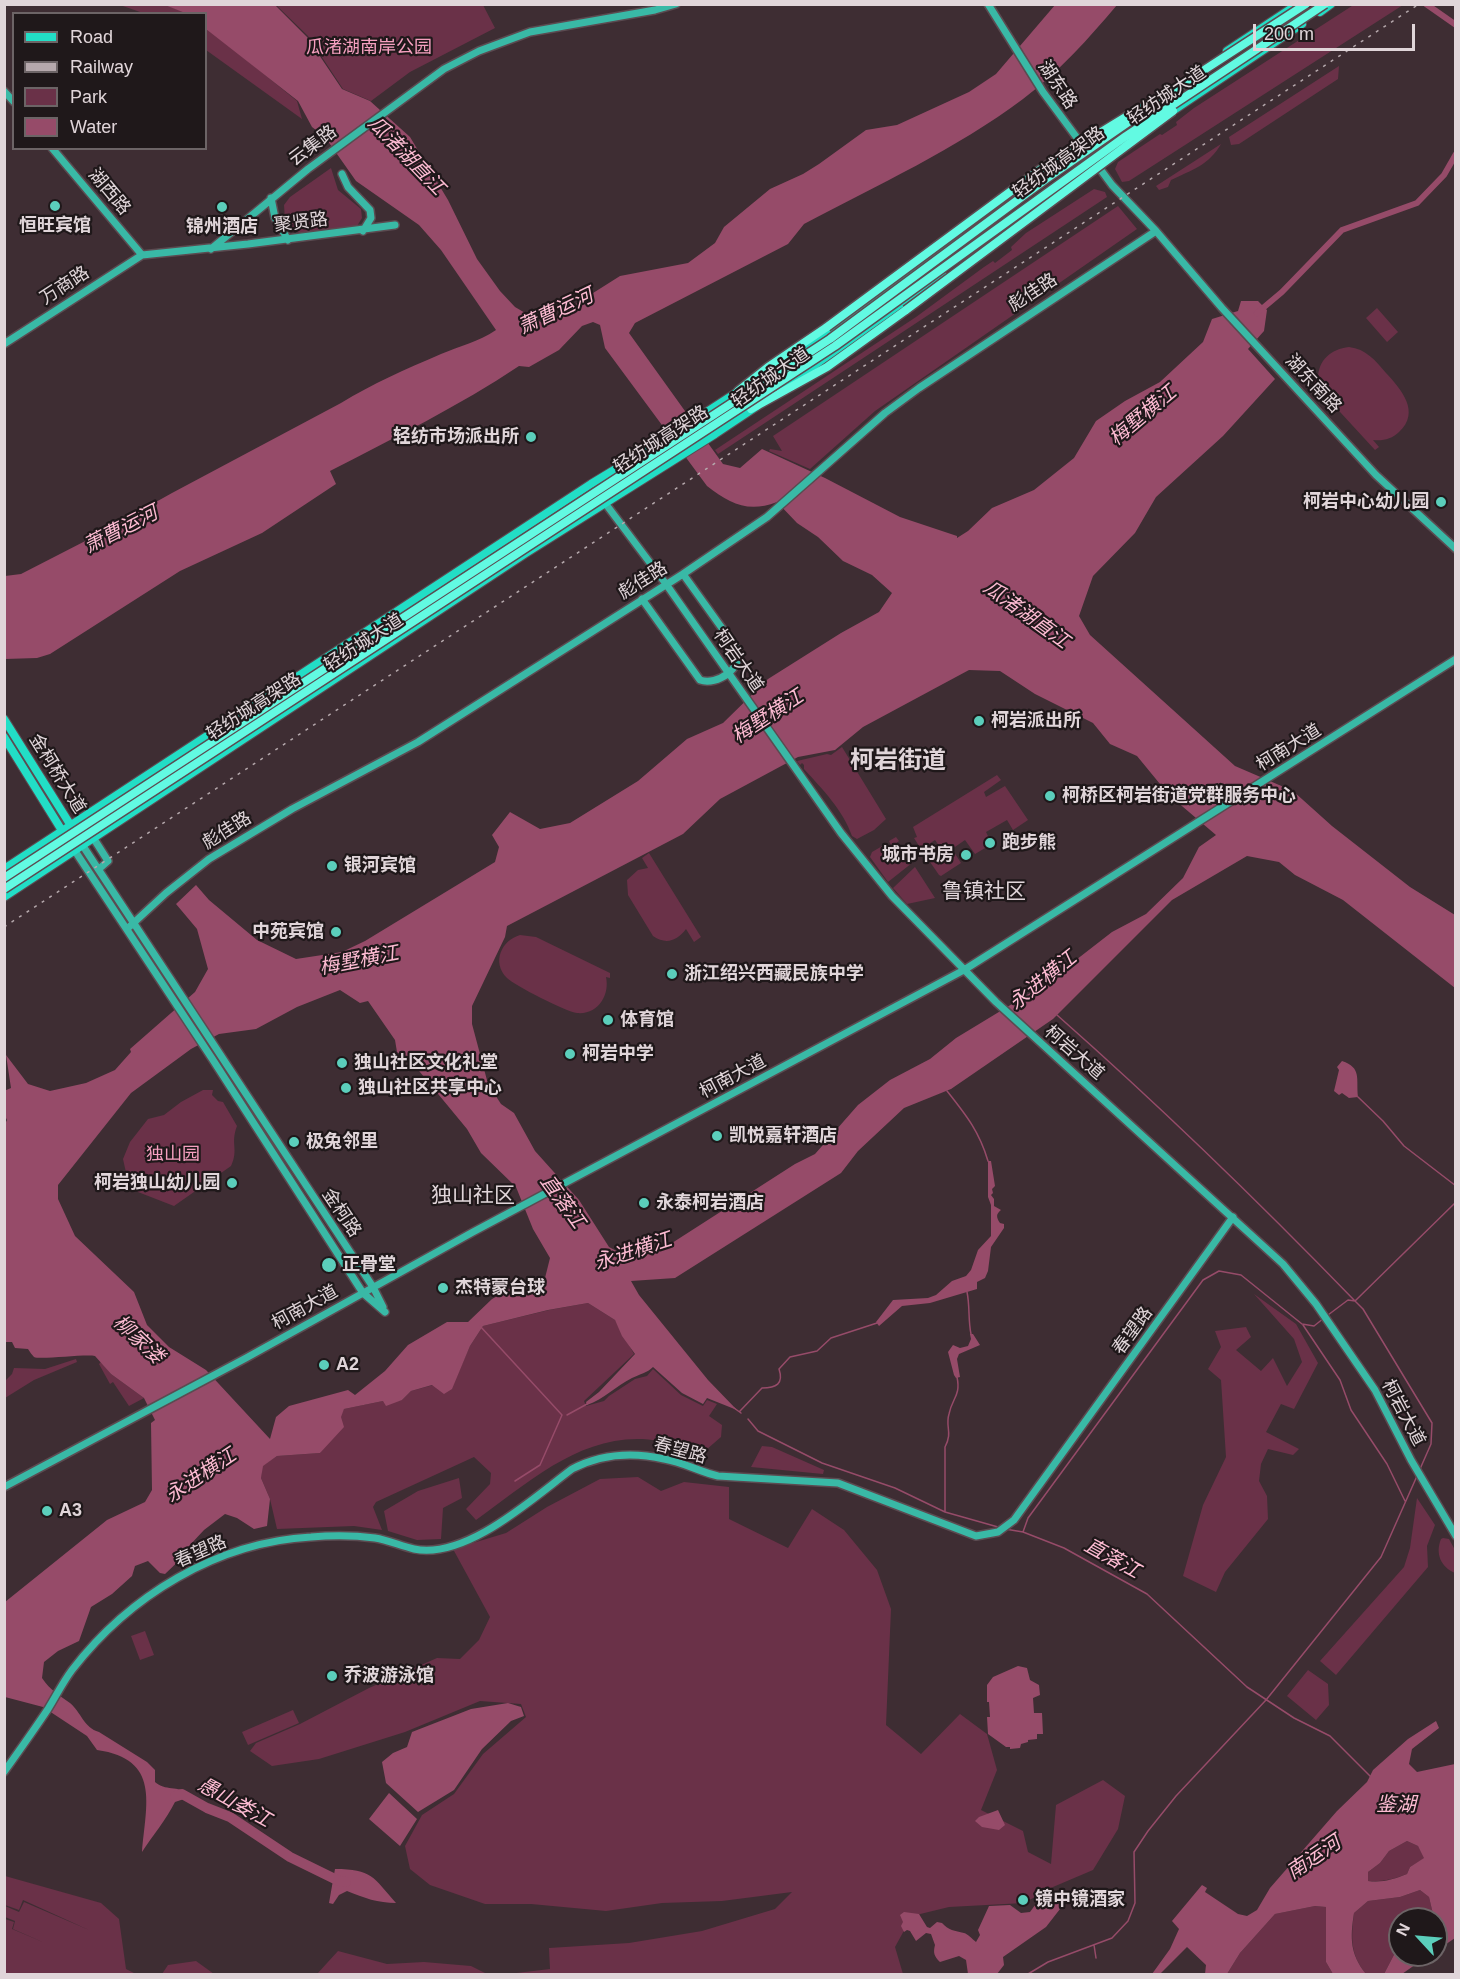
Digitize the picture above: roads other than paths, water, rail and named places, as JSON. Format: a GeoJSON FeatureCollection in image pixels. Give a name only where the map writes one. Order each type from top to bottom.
{"type":"FeatureCollection","features":[{"type":"Feature","properties":{"kind":"highway","name":"轻纺城高架路"},"geometry":{"type":"LineString","coordinates":[[4,878],[830,339],[1046,179],[1201,72],[1306,4]]}},
{"type":"Feature","properties":{"kind":"highway","name":"轻纺城高架路"},"geometry":{"type":"LineString","coordinates":[[4,889],[835,346],[1126,136],[1325,4]]}},
{"type":"Feature","properties":{"kind":"highway"},"geometry":{"type":"LineString","coordinates":[[751,409],[827,368],[1244,59]]}},
{"type":"Feature","properties":{"kind":"highway"},"geometry":{"type":"LineString","coordinates":[[738,392],[768,367],[827,327],[1041,169],[1201,72]]}},
{"type":"Feature","properties":{"kind":"main road","name":"轻纺城大道"},"geometry":{"type":"LineString","coordinates":[[4,869],[591,484],[738,392],[877,299],[1046,172],[1298,4]]}},
{"type":"Feature","properties":{"kind":"main road","name":"轻纺城大道"},"geometry":{"type":"LineString","coordinates":[[4,897],[526,553],[715,434],[835,352],[1094,163],[1331,4]]}},
{"type":"Feature","properties":{"kind":"main road","name":"金柯桥大道"},"geometry":{"type":"LineString","coordinates":[[4,719],[83,846]]}},
{"type":"Feature","properties":{"kind":"main road","name":"金柯桥大道"},"geometry":{"type":"LineString","coordinates":[[4,737],[75,851]]}},
{"type":"Feature","properties":{"kind":"street","name":"云集路"},"geometry":{"type":"LineString","coordinates":[[211,249],[308,169],[444,69],[479,51],[530,32],[655,10],[676,4]]}},
{"type":"Feature","properties":{"kind":"street","name":"湖东路"},"geometry":{"type":"LineString","coordinates":[[988,4],[1042,92],[1094,163],[1156,231]]}},
{"type":"Feature","properties":{"kind":"street","name":"湖西路"},"geometry":{"type":"LineString","coordinates":[[54,150],[142,255]]}},
{"type":"Feature","properties":{"kind":"street"},"geometry":{"type":"LineString","coordinates":[[342,174],[348,187],[370,210],[371,218],[363,231]]}},
{"type":"Feature","properties":{"kind":"street"},"geometry":{"type":"LineString","coordinates":[[271,198],[275,218],[288,240]]}},
{"type":"Feature","properties":{"kind":"street","name":"聚贤路"},"geometry":{"type":"LineString","coordinates":[[211,249],[363,231],[395,225]]}},
{"type":"Feature","properties":{"kind":"street","name":"湖东南路"},"geometry":{"type":"LineString","coordinates":[[1156,231],[1222,308],[1376,475],[1455,549]]}},
{"type":"Feature","properties":{"kind":"street","name":"彪佳路"},"geometry":{"type":"LineString","coordinates":[[127,929],[166,893],[209,859],[292,809],[418,742],[683,574],[767,516],[885,413],[919,388],[1156,231]]}},
{"type":"Feature","properties":{"kind":"street"},"geometry":{"type":"LineString","coordinates":[[142,255],[211,249]]}},
{"type":"Feature","properties":{"kind":"street","name":"万商路"},"geometry":{"type":"LineString","coordinates":[[4,344],[142,255]]}},
{"type":"Feature","properties":{"kind":"street","name":"柯岩大道"},"geometry":{"type":"LineString","coordinates":[[605,503],[666,584],[841,833],[892,896],[1032,1036],[1283,1264],[1316,1304],[1375,1390],[1411,1461],[1455,1536]]}},
{"type":"Feature","properties":{"kind":"street"},"geometry":{"type":"LineString","coordinates":[[642,599],[700,680],[707,682],[719,679],[737,665],[740,657],[737,649],[683,574]]}},
{"type":"Feature","properties":{"kind":"street","name":"柯南大道"},"geometry":{"type":"LineString","coordinates":[[4,1487],[246,1358],[515,1209],[964,970],[1455,659]]}},
{"type":"Feature","properties":{"kind":"street"},"geometry":{"type":"LineString","coordinates":[[94,839],[108,861],[99,869]]}},
{"type":"Feature","properties":{"kind":"street","name":"金柯路"},"geometry":{"type":"LineString","coordinates":[[75,851],[363,1293],[386,1312],[373,1287],[83,846]]}},
{"type":"Feature","properties":{"kind":"street","name":"春望路"},"geometry":{"type":"LineString","coordinates":[[4,1772],[85,1655],[114,1624],[166,1584],[214,1560],[260,1545],[308,1537],[344,1535],[376,1538],[415,1550],[433,1550],[451,1546],[476,1538],[494,1527],[572,1469],[585,1462],[621,1454],[666,1459],[700,1473],[718,1476],[838,1483],[976,1536],[999,1531],[1014,1520],[1233,1217]]}},
{"type":"Feature","properties":{"kind":"water"},"geometry":{"type":"Polygon","coordinates":[[[165,5],[275,5],[307,37],[342,89],[370,101],[410,137],[448,200],[477,259],[500,291],[515,307],[544,324],[620,276],[688,263],[715,243],[724,227],[770,189],[803,174],[866,130],[897,125],[969,92],[996,74],[1055,5],[1117,5],[1061,66],[1036,89],[997,117],[916,166],[804,224],[788,244],[635,323],[629,333],[723,464],[740,468],[762,449],[825,478],[900,517],[957,536],[957,538],[968,531],[992,508],[1034,490],[1074,458],[1096,421],[1125,401],[1160,382],[1203,342],[1212,319],[1238,311],[1241,301],[1258,301],[1267,310],[1264,331],[1248,349],[1275,379],[1223,436],[1156,497],[1135,533],[1093,576],[1079,616],[1090,635],[1235,766],[1293,791],[1332,826],[1410,887],[1455,915],[1455,988],[1343,900],[1295,875],[1279,862],[1247,856],[1172,900],[1053,1019],[951,1089],[904,1108],[858,1151],[841,1173],[675,1278],[631,1281],[639,1295],[708,1380],[737,1410],[707,1398],[703,1404],[682,1393],[653,1367],[587,1405],[586,1402],[599,1392],[635,1354],[622,1336],[615,1320],[588,1303],[483,1326],[470,1346],[452,1389],[444,1394],[432,1385],[411,1391],[402,1400],[386,1406],[383,1401],[344,1409],[341,1417],[344,1427],[320,1453],[277,1456],[263,1466],[261,1478],[270,1499],[267,1526],[254,1529],[237,1518],[225,1514],[204,1530],[190,1545],[186,1554],[165,1574],[160,1573],[148,1561],[135,1566],[132,1576],[112,1594],[91,1607],[79,1641],[58,1651],[44,1662],[42,1678],[74,1707],[90,1727],[147,1762],[155,1770],[155,1782],[159,1785],[189,1793],[187,1798],[175,1802],[142,1852],[146,1817],[145,1786],[132,1763],[117,1755],[97,1750],[87,1736],[43,1707],[5,1697],[5,1602],[107,1520],[145,1502],[152,1490],[151,1423],[155,1420],[144,1398],[111,1374],[95,1356],[38,1358],[34,1357],[28,1349],[15,1348],[12,1342],[5,1342],[4,1126],[7,1120],[4,1091],[11,1088],[6,1055],[28,1084],[50,1091],[86,1083],[115,1070],[131,1052],[130,1049],[195,992],[208,969],[197,929],[176,904],[196,885],[209,900],[257,940],[296,959],[342,952],[365,941],[495,862],[499,847],[492,835],[510,812],[540,829],[570,823],[638,781],[687,739],[723,723],[768,679],[879,612],[892,593],[872,575],[843,561],[818,537],[797,523],[777,502],[748,507],[724,498],[707,486],[605,348],[600,325],[593,322],[582,326],[559,350],[529,367],[519,366],[450,408],[330,471],[336,484],[262,533],[180,571],[50,654],[37,658],[5,659],[5,576],[21,574],[95,536],[377,383],[476,341],[496,330],[441,250],[419,225],[356,181],[325,137],[312,127],[298,101],[207,30],[207,12],[182,12],[165,5]],[[969,670],[863,727],[835,750],[798,757],[720,799],[683,834],[507,926],[505,937],[472,1006],[472,1024],[488,1084],[501,1104],[514,1113],[535,1151],[579,1200],[609,1247],[626,1256],[672,1243],[795,1164],[815,1154],[858,1105],[890,1080],[930,1059],[956,1038],[1045,984],[1112,932],[1146,914],[1183,878],[1199,847],[1216,835],[1169,795],[1137,756],[1110,744],[1093,723],[1035,694],[1000,671],[969,670]],[[340,990],[297,1007],[256,1029],[219,1034],[191,1049],[131,1093],[58,1185],[58,1199],[75,1236],[134,1292],[147,1325],[169,1347],[206,1370],[270,1439],[276,1417],[289,1406],[348,1390],[355,1395],[385,1371],[408,1345],[447,1322],[468,1322],[492,1299],[510,1289],[528,1290],[543,1286],[550,1258],[533,1229],[516,1187],[481,1153],[467,1129],[415,1066],[397,1052],[395,1040],[368,1001],[360,1003],[340,990]]]}},
{"type":"Feature","properties":{"kind":"water"},"geometry":{"type":"Polygon","coordinates":[[[1342,1061],[1353,1067],[1357,1074],[1358,1097],[1349,1098],[1334,1091],[1339,1070],[1337,1067],[1342,1061]]]}},
{"type":"Feature","properties":{"kind":"water"},"geometry":{"type":"Polygon","coordinates":[[[988,1161],[991,1161],[995,1186],[991,1195],[994,1199],[994,1206],[1001,1210],[997,1217],[1000,1223],[1004,1224],[1004,1228],[991,1247],[985,1278],[977,1282],[977,1289],[930,1303],[902,1306],[879,1326],[876,1322],[893,1300],[928,1298],[936,1295],[952,1281],[966,1276],[971,1270],[978,1250],[991,1236],[988,1161]]]}},
{"type":"Feature","properties":{"kind":"water"},"geometry":{"type":"Polygon","coordinates":[[[970,1334],[973,1334],[980,1345],[959,1354],[957,1359],[960,1377],[956,1378],[948,1352],[953,1345],[960,1348],[968,1346],[971,1339],[970,1334]]]}},
{"type":"Feature","properties":{"kind":"water"},"geometry":{"type":"Polygon","coordinates":[[[1018,1666],[1027,1668],[1030,1680],[1039,1685],[1040,1695],[1033,1698],[1034,1713],[1042,1713],[1043,1734],[1037,1734],[1037,1739],[1028,1740],[1021,1744],[1020,1748],[1010,1749],[988,1734],[987,1717],[990,1717],[987,1685],[993,1677],[1018,1666]]]}},
{"type":"Feature","properties":{"kind":"water"},"geometry":{"type":"Polygon","coordinates":[[[508,1703],[521,1707],[524,1716],[511,1721],[482,1749],[454,1790],[418,1812],[386,1783],[382,1762],[393,1753],[407,1747],[412,1732],[471,1709],[508,1703]]]}},
{"type":"Feature","properties":{"kind":"water","name":"鉴湖"},"geometry":{"type":"Polygon","coordinates":[[[1436,1721],[1439,1728],[1412,1749],[1409,1764],[1417,1772],[1455,1764],[1455,1938],[1448,1943],[1448,1907],[1431,1907],[1429,1897],[1420,1890],[1400,1897],[1368,1901],[1354,1913],[1352,1945],[1357,1960],[1366,1974],[1333,1974],[1326,1962],[1326,1907],[1315,1906],[1275,1914],[1240,1953],[1227,1974],[1205,1974],[1206,1965],[1187,1947],[1160,1974],[1152,1974],[1170,1949],[1179,1929],[1172,1921],[1202,1885],[1207,1888],[1205,1892],[1238,1914],[1247,1916],[1257,1910],[1270,1888],[1337,1811],[1367,1782],[1373,1770],[1408,1739],[1436,1721]],[[1407,1841],[1389,1851],[1380,1863],[1368,1872],[1368,1881],[1384,1881],[1407,1874],[1410,1867],[1424,1858],[1418,1846],[1407,1841]]]}},
{"type":"Feature","properties":{"kind":"water"},"geometry":{"type":"Polygon","coordinates":[[[389,1793],[417,1819],[400,1846],[369,1819],[389,1793]]]}},
{"type":"Feature","properties":{"kind":"water"},"geometry":{"type":"Polygon","coordinates":[[[998,1810],[1005,1825],[999,1830],[982,1827],[975,1821],[979,1817],[998,1810]]]}},
{"type":"Feature","properties":{"kind":"water"},"geometry":{"type":"Polygon","coordinates":[[[335,1869],[347,1869],[371,1876],[396,1903],[371,1900],[347,1891],[339,1895],[333,1904],[329,1903],[335,1869]]]}},
{"type":"Feature","properties":{"kind":"water"},"geometry":{"type":"Polygon","coordinates":[[[1043,1894],[1058,1895],[1060,1909],[1046,1927],[1003,1957],[1004,1965],[997,1974],[968,1974],[966,1960],[959,1956],[940,1962],[934,1954],[935,1945],[931,1934],[926,1933],[916,1941],[910,1931],[904,1932],[901,1926],[903,1922],[900,1915],[904,1912],[919,1914],[927,1927],[930,1928],[937,1922],[942,1923],[949,1929],[966,1934],[976,1942],[980,1935],[978,1930],[989,1906],[1010,1905],[1021,1913],[1030,1912],[1043,1894]]]}},
{"type":"Feature","properties":{"kind":"water"},"geometry":{"type":"Polygon","coordinates":[[[1388,1966],[1412,1967],[1402,1974],[1384,1974],[1388,1966]]]}},
{"type":"Feature","properties":{"kind":"waterway"},"geometry":{"type":"LineString","coordinates":[[1426,4],[1456,25]]}},
{"type":"Feature","properties":{"kind":"waterway","name":"梅墅横江"},"geometry":{"type":"LineString","coordinates":[[1257,313],[1282,292],[1342,230],[1417,203],[1444,175],[1456,154]]}},
{"type":"Feature","properties":{"kind":"waterway"},"geometry":{"type":"LineString","coordinates":[[1057,1015],[1209,1155],[1355,1301],[1456,1202]]}},
{"type":"Feature","properties":{"kind":"waterway"},"geometry":{"type":"LineString","coordinates":[[947,1091],[976,1132],[988,1161]]}},
{"type":"Feature","properties":{"kind":"waterway"},"geometry":{"type":"LineString","coordinates":[[1358,1097],[1383,1121],[1404,1146],[1456,1186]]}},
{"type":"Feature","properties":{"kind":"waterway"},"geometry":{"type":"LineString","coordinates":[[1023,1532],[1028,1518],[1203,1280],[1219,1271],[1241,1275],[1302,1324],[1314,1326],[1324,1318]]}},
{"type":"Feature","properties":{"kind":"waterway"},"geometry":{"type":"LineString","coordinates":[[967,1292],[971,1334]]}},
{"type":"Feature","properties":{"kind":"waterway"},"geometry":{"type":"LineString","coordinates":[[1328,1315],[1348,1300],[1355,1301],[1363,1309],[1432,1423],[1431,1444],[1420,1469]]}},
{"type":"Feature","properties":{"kind":"waterway"},"geometry":{"type":"LineString","coordinates":[[740,1411],[762,1388],[775,1386],[780,1382],[779,1369],[790,1357],[817,1351],[831,1338],[877,1323]]}},
{"type":"Feature","properties":{"kind":"waterway"},"geometry":{"type":"LineString","coordinates":[[1303,1325],[1340,1380],[1351,1410],[1387,1464],[1405,1501]]}},
{"type":"Feature","properties":{"kind":"waterway"},"geometry":{"type":"LineString","coordinates":[[480,1326],[562,1415],[540,1465],[515,1481]]}},
{"type":"Feature","properties":{"kind":"waterway"},"geometry":{"type":"LineString","coordinates":[[945,1512],[945,1447],[949,1433],[950,1409],[958,1389],[957,1377]]}},
{"type":"Feature","properties":{"kind":"waterway"},"geometry":{"type":"LineString","coordinates":[[567,1415],[587,1404]]}},
{"type":"Feature","properties":{"kind":"waterway","name":"直落江"},"geometry":{"type":"LineString","coordinates":[[734,1408],[741,1413]]}},
{"type":"Feature","properties":{"kind":"waterway","name":"直落江"},"geometry":{"type":"LineString","coordinates":[[748,1419],[758,1431],[822,1463],[895,1488],[945,1512],[998,1527]]}},
{"type":"Feature","properties":{"kind":"waterway"},"geometry":{"type":"LineString","coordinates":[[1028,1974],[1048,1962],[1112,1938],[1128,1921],[1135,1903],[1134,1852],[1176,1796],[1266,1700],[1381,1557],[1417,1476]]}},
{"type":"Feature","properties":{"kind":"waterway","name":"直落江"},"geometry":{"type":"LineString","coordinates":[[1005,1529],[1023,1532],[1064,1548],[1147,1594],[1247,1687],[1294,1718],[1330,1736],[1371,1777]]}},
{"type":"Feature","properties":{"kind":"waterway","name":"愚山娄江"},"geometry":{"type":"LineString","coordinates":[[175,1796],[182,1794],[207,1808],[230,1817],[290,1857],[339,1881],[346,1882]]}},
{"type":"Feature","properties":{"kind":"waterway"},"geometry":{"type":"LineString","coordinates":[[1094,1945],[1096,1958]]}},
{"type":"Feature","properties":{"kind":"railway"},"geometry":{"type":"LineString","coordinates":[[4,927],[1419,4]]}},
{"type":"Feature","properties":{"kind":"place","name":"恒旺宾馆"},"geometry":{"type":"Point","coordinates":[55,206]}},
{"type":"Feature","properties":{"kind":"place","name":"锦州酒店"},"geometry":{"type":"Point","coordinates":[222,207]}},
{"type":"Feature","properties":{"kind":"place","name":"轻纺市场派出所"},"geometry":{"type":"Point","coordinates":[531,437]}},
{"type":"Feature","properties":{"kind":"place","name":"柯岩中心幼儿园"},"geometry":{"type":"Point","coordinates":[1441,502]}},
{"type":"Feature","properties":{"kind":"place","name":"柯岩派出所"},"geometry":{"type":"Point","coordinates":[979,721]}},
{"type":"Feature","properties":{"kind":"place","name":"柯桥区柯岩街道党群服务中心"},"geometry":{"type":"Point","coordinates":[1050,796]}},
{"type":"Feature","properties":{"kind":"place","name":"跑步熊"},"geometry":{"type":"Point","coordinates":[990,843]}},
{"type":"Feature","properties":{"kind":"place","name":"城市书房"},"geometry":{"type":"Point","coordinates":[966,855]}},
{"type":"Feature","properties":{"kind":"place","name":"银河宾馆"},"geometry":{"type":"Point","coordinates":[332,866]}},
{"type":"Feature","properties":{"kind":"place","name":"中苑宾馆"},"geometry":{"type":"Point","coordinates":[336,932]}},
{"type":"Feature","properties":{"kind":"place","name":"浙江绍兴西藏民族中学"},"geometry":{"type":"Point","coordinates":[672,974]}},
{"type":"Feature","properties":{"kind":"place","name":"体育馆"},"geometry":{"type":"Point","coordinates":[608,1020]}},
{"type":"Feature","properties":{"kind":"place","name":"柯岩中学"},"geometry":{"type":"Point","coordinates":[570,1054]}},
{"type":"Feature","properties":{"kind":"place","name":"独山社区文化礼堂"},"geometry":{"type":"Point","coordinates":[342,1063]}},
{"type":"Feature","properties":{"kind":"place","name":"独山社区共享中心"},"geometry":{"type":"Point","coordinates":[346,1088]}},
{"type":"Feature","properties":{"kind":"place","name":"凯悦嘉轩酒店"},"geometry":{"type":"Point","coordinates":[717,1136]}},
{"type":"Feature","properties":{"kind":"place","name":"极兔邻里"},"geometry":{"type":"Point","coordinates":[294,1142]}},
{"type":"Feature","properties":{"kind":"place","name":"柯岩独山幼儿园"},"geometry":{"type":"Point","coordinates":[232,1183]}},
{"type":"Feature","properties":{"kind":"place","name":"永泰柯岩酒店"},"geometry":{"type":"Point","coordinates":[644,1203]}},
{"type":"Feature","properties":{"kind":"place","name":"正骨堂"},"geometry":{"type":"Point","coordinates":[329,1265]}},
{"type":"Feature","properties":{"kind":"place","name":"杰特蒙台球"},"geometry":{"type":"Point","coordinates":[443,1288]}},
{"type":"Feature","properties":{"kind":"place","name":"A2"},"geometry":{"type":"Point","coordinates":[324,1365]}},
{"type":"Feature","properties":{"kind":"place","name":"A3"},"geometry":{"type":"Point","coordinates":[47,1511]}},
{"type":"Feature","properties":{"kind":"place","name":"乔波游泳馆"},"geometry":{"type":"Point","coordinates":[332,1676]}},
{"type":"Feature","properties":{"kind":"place","name":"镜中镜酒家"},"geometry":{"type":"Point","coordinates":[1023,1900]}},
{"type":"Feature","properties":{"kind":"district","name":"柯岩街道"},"geometry":{"type":"Point","coordinates":[898,761]}},
{"type":"Feature","properties":{"kind":"district","name":"鲁镇社区"},"geometry":{"type":"Point","coordinates":[984,892]}},
{"type":"Feature","properties":{"kind":"district","name":"独山社区"},"geometry":{"type":"Point","coordinates":[473,1196]}},
{"type":"Feature","properties":{"kind":"park label","name":"瓜渚湖南岸公园"},"geometry":{"type":"Point","coordinates":[369,48]}},
{"type":"Feature","properties":{"kind":"park label","name":"独山园"},"geometry":{"type":"Point","coordinates":[173,1155]}},
{"type":"Feature","properties":{"kind":"water label","name":"瓜渚湖直江"},"geometry":{"type":"Point","coordinates":[406,156]}},
{"type":"Feature","properties":{"kind":"water label","name":"萧曹运河"},"geometry":{"type":"Point","coordinates":[556,312]}},
{"type":"Feature","properties":{"kind":"water label","name":"萧曹运河"},"geometry":{"type":"Point","coordinates":[121,530]}},
{"type":"Feature","properties":{"kind":"water label","name":"瓜渚湖直江"},"geometry":{"type":"Point","coordinates":[1026,615]}},
{"type":"Feature","properties":{"kind":"water label","name":"永进横江"},"geometry":{"type":"Point","coordinates":[1043,981]}},
{"type":"Feature","properties":{"kind":"water label","name":"永进横江"},"geometry":{"type":"Point","coordinates":[633,1252]}},
{"type":"Feature","properties":{"kind":"water label","name":"柳家溇"},"geometry":{"type":"Point","coordinates":[138,1340]}},
{"type":"Feature","properties":{"kind":"water label","name":"永进横江"},"geometry":{"type":"Point","coordinates":[201,1476]}},
{"type":"Feature","properties":{"kind":"water label","name":"南运河"},"geometry":{"type":"Point","coordinates":[1314,1858]}}]}
